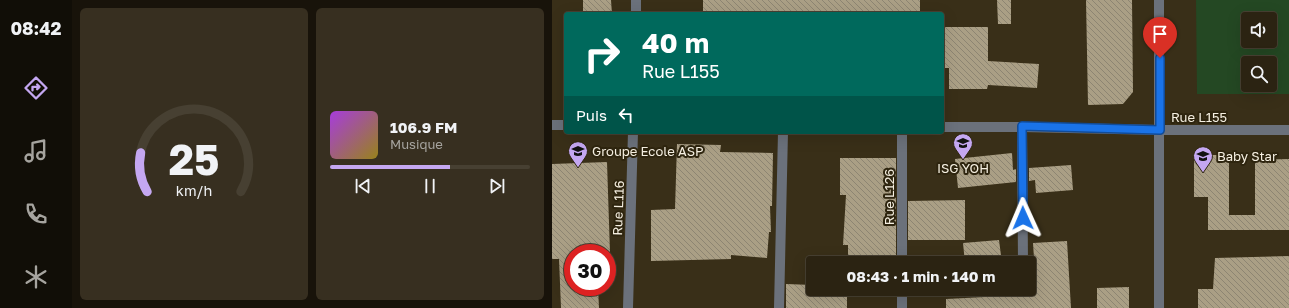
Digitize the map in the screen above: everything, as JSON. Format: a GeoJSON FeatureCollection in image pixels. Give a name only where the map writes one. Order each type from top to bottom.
{"type":"FeatureCollection","features":[{"type":"Feature","properties":{"kind":"street"},"geometry":{"type":"LineString","coordinates":[[636,0],[636,12]]}},
{"type":"Feature","properties":{"kind":"street"},"geometry":{"type":"LineString","coordinates":[[1159,308],[1160,0]]}},
{"type":"Feature","properties":{"kind":"street"},"geometry":{"type":"LineString","coordinates":[[552,125],[564,125]]}},
{"type":"Feature","properties":{"kind":"street"},"geometry":{"type":"LineString","coordinates":[[1022,126],[1023,256]]}},
{"type":"Feature","properties":{"kind":"street","name":"Rue L155"},"geometry":{"type":"LineString","coordinates":[[944,127],[1022,126],[1160,130],[1289,130]]}},
{"type":"Feature","properties":{"kind":"street","name":"Rue L116"},"geometry":{"type":"LineString","coordinates":[[628,308],[633,134]]}},
{"type":"Feature","properties":{"kind":"street"},"geometry":{"type":"LineString","coordinates":[[778,308],[783,134]]}},
{"type":"Feature","properties":{"kind":"street","name":"Rue L126"},"geometry":{"type":"LineString","coordinates":[[902,134],[902,256]]}},
{"type":"Feature","properties":{"kind":"street"},"geometry":{"type":"LineString","coordinates":[[902,296],[902,308]]}},
{"type":"Feature","properties":{"kind":"green space"},"geometry":{"type":"Polygon","coordinates":[[[1196,0],[1289,0],[1289,94],[1197,94],[1196,0]]]}},
{"type":"Feature","properties":{"kind":"building"},"geometry":{"type":"Polygon","coordinates":[[[583,0],[611,0],[612,12],[583,12],[583,0]]]}},
{"type":"Feature","properties":{"kind":"building"},"geometry":{"type":"Polygon","coordinates":[[[703,0],[920,0],[920,12],[703,12],[703,0]]]}},
{"type":"Feature","properties":{"kind":"building"},"geometry":{"type":"Polygon","coordinates":[[[997,0],[1011,0],[1011,24],[998,24],[997,0]]]}},
{"type":"Feature","properties":{"kind":"building"},"geometry":{"type":"Polygon","coordinates":[[[1086,0],[1132,0],[1133,92],[1123,104],[1088,105],[1086,0]]]}},
{"type":"Feature","properties":{"kind":"building"},"geometry":{"type":"Polygon","coordinates":[[[944,27],[988,27],[988,61],[1039,64],[1037,88],[988,85],[987,89],[949,89],[949,68],[944,68],[944,27]]]}},
{"type":"Feature","properties":{"kind":"building"},"geometry":{"type":"Polygon","coordinates":[[[677,144],[721,145],[720,152],[773,153],[772,206],[770,206],[771,232],[769,232],[767,258],[731,255],[731,259],[651,261],[651,210],[675,209],[677,144]]]}},
{"type":"Feature","properties":{"kind":"building"},"geometry":{"type":"Polygon","coordinates":[[[1012,153],[1013,170],[1016,169],[1016,182],[958,188],[955,159],[1012,153]]]}},
{"type":"Feature","properties":{"kind":"building"},"geometry":{"type":"Polygon","coordinates":[[[1194,155],[1229,155],[1229,215],[1255,215],[1255,160],[1289,159],[1289,230],[1208,230],[1208,197],[1194,197],[1194,155]]]}},
{"type":"Feature","properties":{"kind":"building"},"geometry":{"type":"Polygon","coordinates":[[[840,158],[896,158],[896,256],[848,256],[848,245],[843,245],[846,195],[840,195],[840,158]]]}},
{"type":"Feature","properties":{"kind":"building"},"geometry":{"type":"Polygon","coordinates":[[[607,162],[610,244],[564,244],[564,296],[598,296],[599,308],[561,308],[559,259],[552,259],[552,164],[607,162]]]}},
{"type":"Feature","properties":{"kind":"building"},"geometry":{"type":"Polygon","coordinates":[[[1071,165],[1073,190],[1036,193],[1035,180],[1029,181],[1029,168],[1071,165]]]}},
{"type":"Feature","properties":{"kind":"building"},"geometry":{"type":"Polygon","coordinates":[[[965,200],[965,240],[908,240],[908,201],[965,200]]]}},
{"type":"Feature","properties":{"kind":"building"},"geometry":{"type":"Polygon","coordinates":[[[999,240],[1001,256],[964,256],[963,243],[999,240]]]}},
{"type":"Feature","properties":{"kind":"building"},"geometry":{"type":"Polygon","coordinates":[[[1067,241],[1071,308],[946,308],[946,299],[1036,296],[1036,256],[1034,256],[1033,243],[1067,241]]]}},
{"type":"Feature","properties":{"kind":"building"},"geometry":{"type":"Polygon","coordinates":[[[1289,256],[1289,308],[1198,308],[1198,289],[1213,289],[1215,258],[1289,256]]]}},
{"type":"Feature","properties":{"kind":"building"},"geometry":{"type":"Polygon","coordinates":[[[786,284],[806,285],[806,296],[847,296],[847,308],[786,308],[786,284]]]}},
{"type":"Feature","properties":{"kind":"building"},"geometry":{"type":"Polygon","coordinates":[[[1129,287],[1129,308],[1097,308],[1097,288],[1129,287]]]}},
{"type":"Feature","properties":{"kind":"place","name":"ISG YOH"},"geometry":{"type":"Point","coordinates":[963,160]}},
{"type":"Feature","properties":{"kind":"place","name":"Groupe Ecole ASP"},"geometry":{"type":"Point","coordinates":[578,168]}},
{"type":"Feature","properties":{"kind":"place","name":"Baby Star"},"geometry":{"type":"Point","coordinates":[1203,173]}},
{"type":"Feature","properties":{"kind":"route"},"geometry":{"type":"LineString","coordinates":[[1023,218],[1022,126],[1160,130],[1160,58]]}}]}
